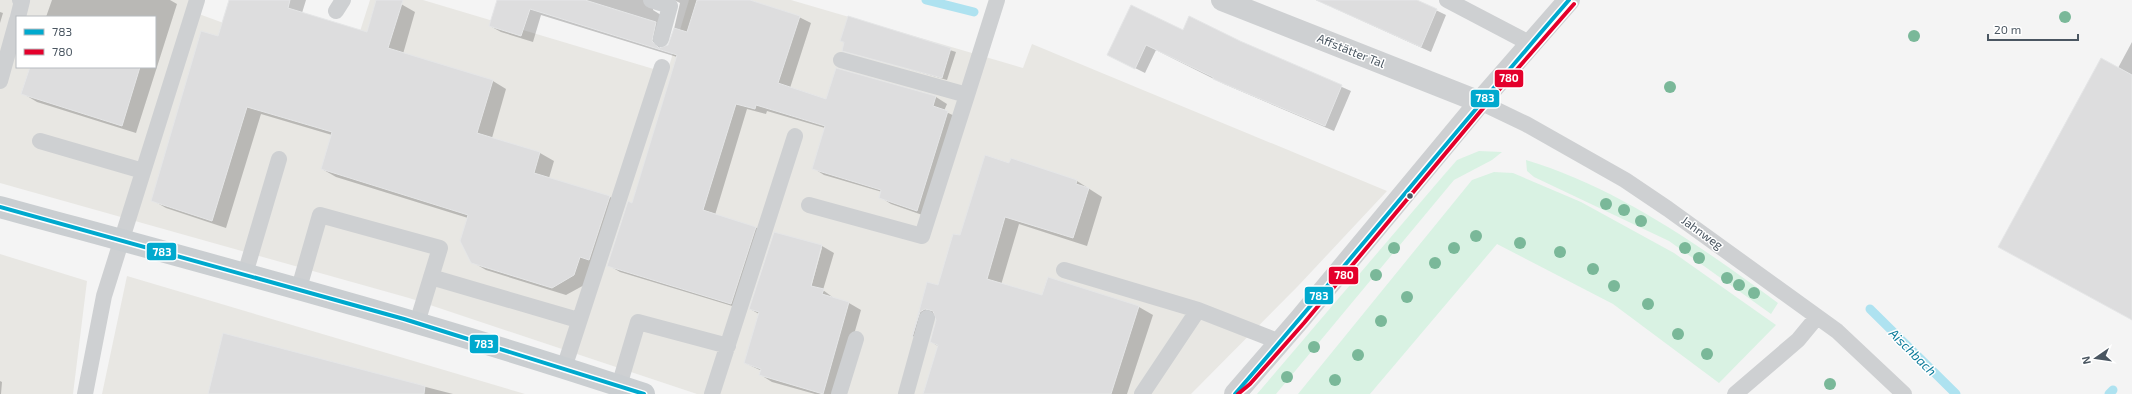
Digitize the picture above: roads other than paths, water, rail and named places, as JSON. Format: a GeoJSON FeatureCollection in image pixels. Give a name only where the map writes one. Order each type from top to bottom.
{"type":"FeatureCollection","features":[{"type":"Feature","properties":{"kind":"main road"},"geometry":{"type":"LineString","coordinates":[[0,207],[299,288],[564,368],[644,394]]}},
{"type":"Feature","properties":{"kind":"street","name":"Affstätter Tal"},"geometry":{"type":"LineString","coordinates":[[1222,0],[1480,102]]}},
{"type":"Feature","properties":{"kind":"street"},"geometry":{"type":"LineString","coordinates":[[1228,394],[1240,387],[1280,342],[1480,102],[1570,0]]}},
{"type":"Feature","properties":{"kind":"lane"},"geometry":{"type":"LineString","coordinates":[[18,16],[22,1],[20,0]]}},
{"type":"Feature","properties":{"kind":"lane"},"geometry":{"type":"LineString","coordinates":[[85,394],[104,296],[197,0]]}},
{"type":"Feature","properties":{"kind":"lane"},"geometry":{"type":"LineString","coordinates":[[651,0],[671,3],[661,39]]}},
{"type":"Feature","properties":{"kind":"lane"},"geometry":{"type":"LineString","coordinates":[[809,205],[922,236],[997,0]]}},
{"type":"Feature","properties":{"kind":"lane"},"geometry":{"type":"LineString","coordinates":[[1447,0],[1531,44]]}},
{"type":"Feature","properties":{"kind":"lane"},"geometry":{"type":"LineString","coordinates":[[0,82],[16,22]]}},
{"type":"Feature","properties":{"kind":"lane"},"geometry":{"type":"LineString","coordinates":[[841,60],[967,95]]}},
{"type":"Feature","properties":{"kind":"lane"},"geometry":{"type":"LineString","coordinates":[[564,368],[578,320],[662,67]]}},
{"type":"Feature","properties":{"kind":"lane","name":"Jahnweg"},"geometry":{"type":"LineString","coordinates":[[1480,102],[1526,124],[1626,180],[1674,213],[1837,331],[1904,394]]}},
{"type":"Feature","properties":{"kind":"lane"},"geometry":{"type":"LineString","coordinates":[[712,394],[795,136]]}},
{"type":"Feature","properties":{"kind":"lane"},"geometry":{"type":"LineString","coordinates":[[40,141],[143,171]]}},
{"type":"Feature","properties":{"kind":"lane"},"geometry":{"type":"LineString","coordinates":[[245,274],[279,159]]}},
{"type":"Feature","properties":{"kind":"lane"},"geometry":{"type":"LineString","coordinates":[[299,288],[320,215],[440,248],[417,323]]}},
{"type":"Feature","properties":{"kind":"lane"},"geometry":{"type":"LineString","coordinates":[[1064,270],[1198,310],[1280,342]]}},
{"type":"Feature","properties":{"kind":"lane"},"geometry":{"type":"LineString","coordinates":[[431,277],[578,320]]}},
{"type":"Feature","properties":{"kind":"lane"},"geometry":{"type":"LineString","coordinates":[[1142,394],[1198,310]]}},
{"type":"Feature","properties":{"kind":"lane"},"geometry":{"type":"LineString","coordinates":[[1735,394],[1798,340],[1817,317]]}},
{"type":"Feature","properties":{"kind":"lane"},"geometry":{"type":"LineString","coordinates":[[906,394],[927,318]]}},
{"type":"Feature","properties":{"kind":"lane"},"geometry":{"type":"LineString","coordinates":[[619,386],[638,322],[728,346]]}},
{"type":"Feature","properties":{"kind":"lane"},"geometry":{"type":"LineString","coordinates":[[839,394],[856,339]]}},
{"type":"Feature","properties":{"kind":"waterway","name":"Aischbach"},"geometry":{"type":"LineString","coordinates":[[926,0],[974,12]]}},
{"type":"Feature","properties":{"kind":"waterway","name":"Aischbach"},"geometry":{"type":"LineString","coordinates":[[1870,309],[1956,394]]}},
{"type":"Feature","properties":{"kind":"waterway","name":"Aischbach"},"geometry":{"type":"LineString","coordinates":[[2109,394],[2113,390]]}}]}
